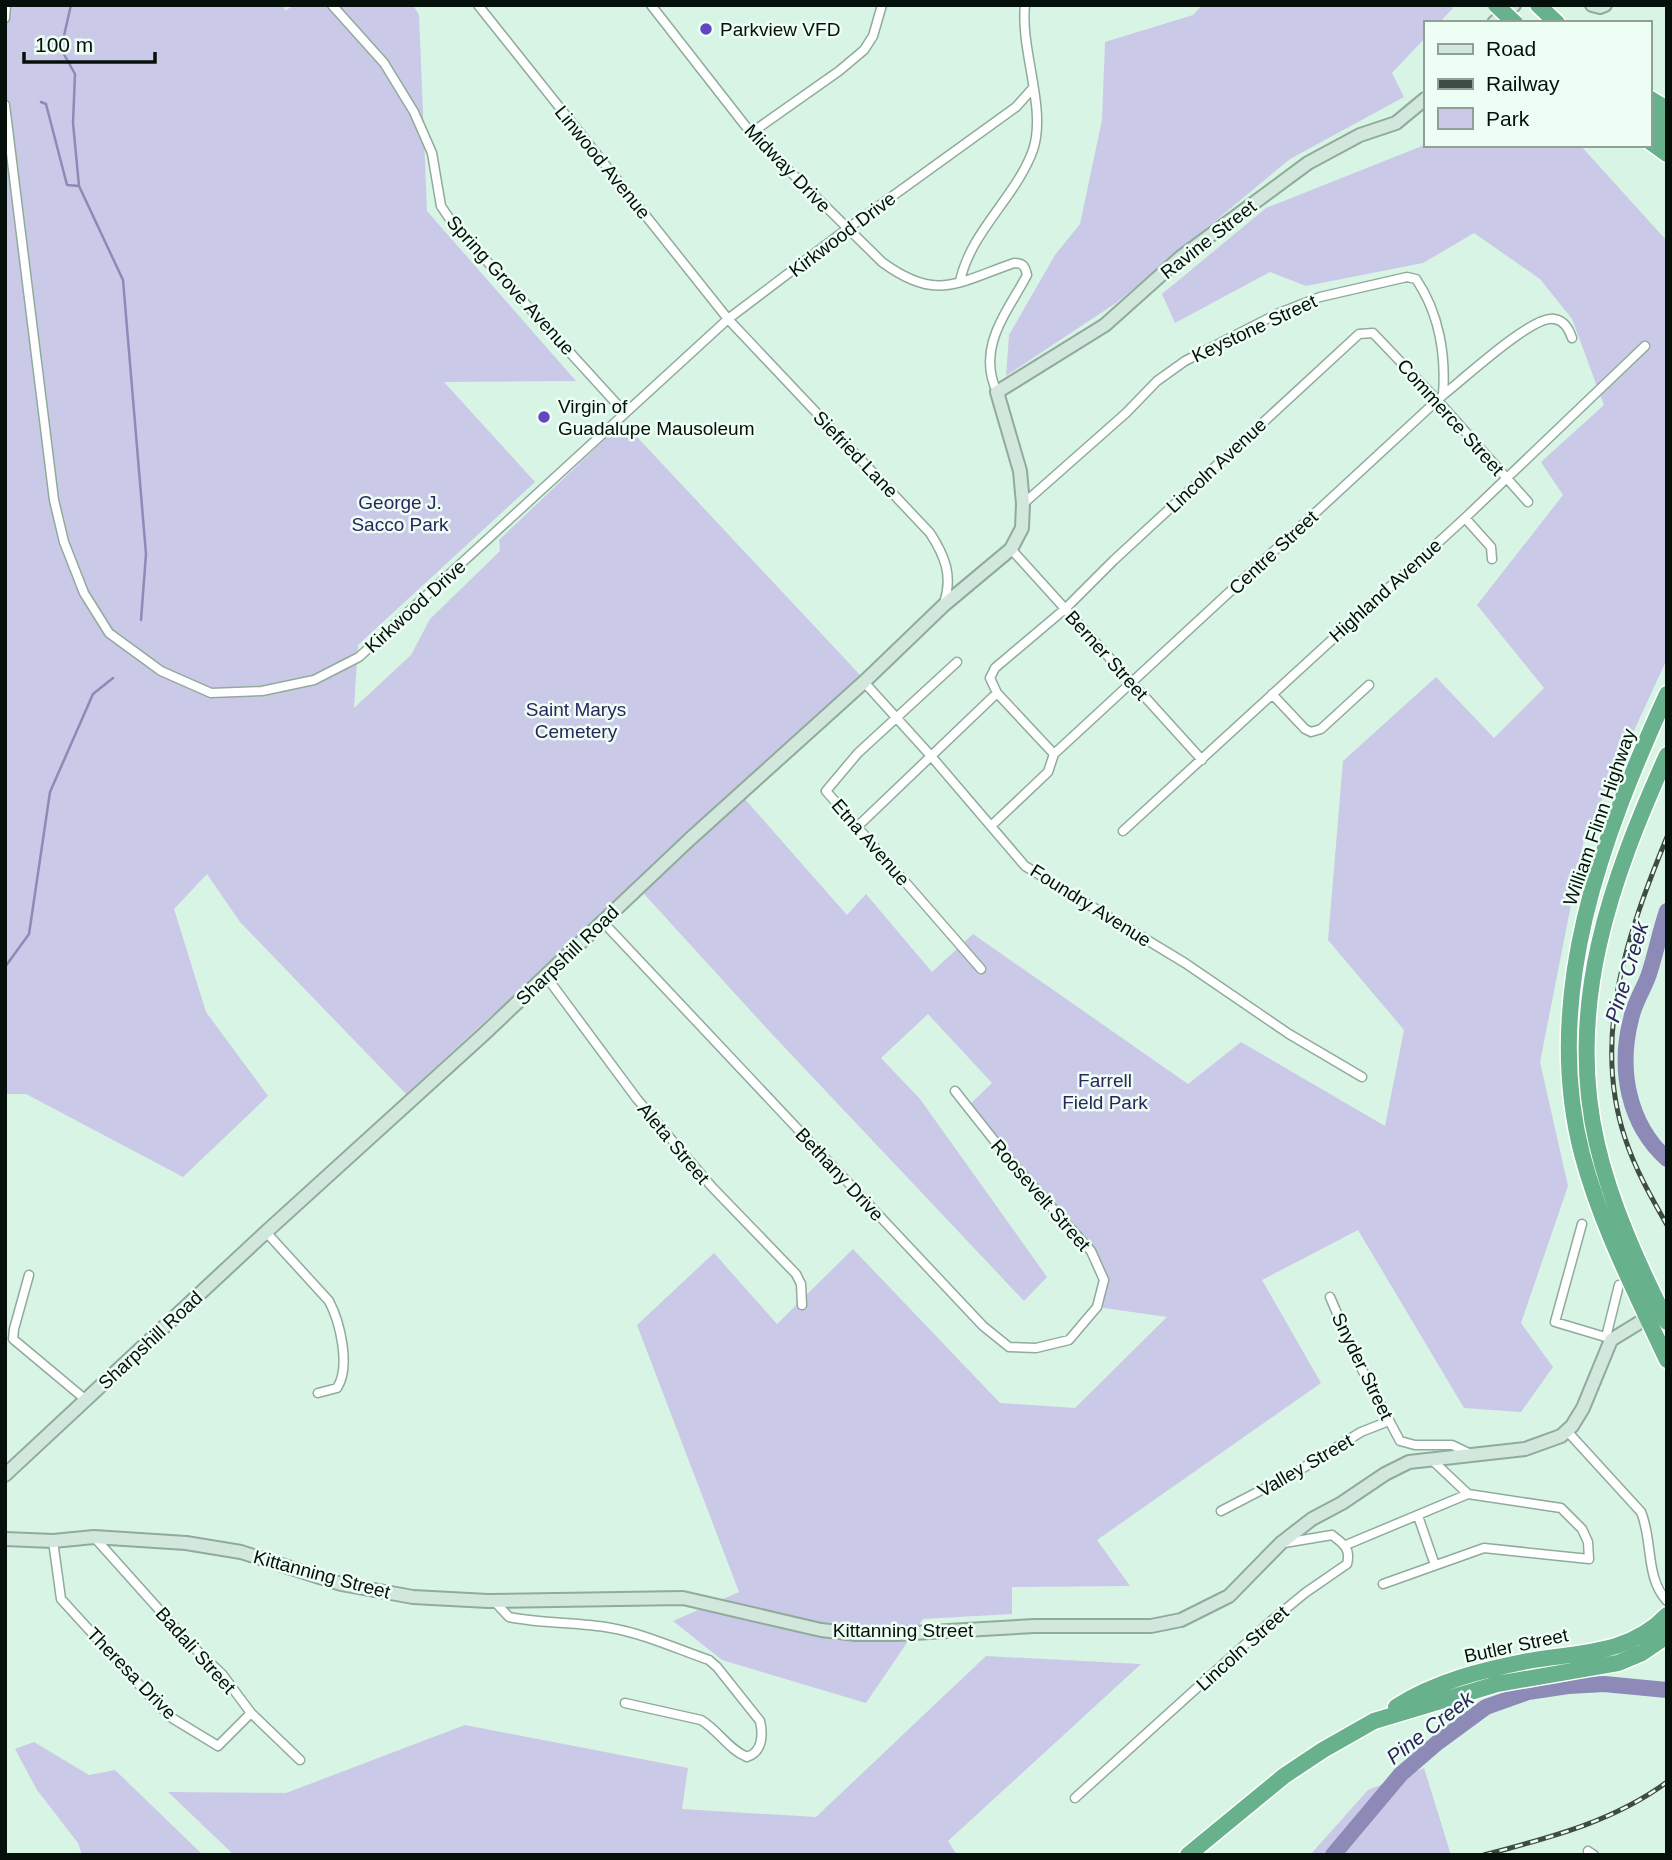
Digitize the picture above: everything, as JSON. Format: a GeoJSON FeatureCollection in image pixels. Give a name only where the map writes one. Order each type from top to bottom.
{"type":"FeatureCollection","features":[{"type":"Feature","properties":{"kind":"highway"},"geometry":{"type":"LineString","coordinates":[[1496,5],[1513,21]]}},
{"type":"Feature","properties":{"kind":"highway"},"geometry":{"type":"LineString","coordinates":[[1528,5],[1545,16]]}},
{"type":"Feature","properties":{"kind":"highway"},"geometry":{"type":"LineString","coordinates":[[1651,99],[1667,109]]}},
{"type":"Feature","properties":{"kind":"highway"},"geometry":{"type":"LineString","coordinates":[[1651,112],[1667,124]]}},
{"type":"Feature","properties":{"kind":"highway"},"geometry":{"type":"LineString","coordinates":[[1651,128],[1667,139]]}},
{"type":"Feature","properties":{"kind":"highway"},"geometry":{"type":"LineString","coordinates":[[1651,142],[1667,154]]}},
{"type":"Feature","properties":{"kind":"highway","name":"William Flinn Highway"},"geometry":{"type":"LineString","coordinates":[[1662,1315],[1604,1221],[1581,1151],[1572,1097],[1569,1021],[1579,948],[1598,872],[1633,774],[1667,694]]}},
{"type":"Feature","properties":{"kind":"highway","name":"William Flinn Highway"},"geometry":{"type":"LineString","coordinates":[[1662,1315],[1613,1198],[1596,1142],[1587,1086],[1586,1022],[1595,954],[1608,907],[1640,817],[1667,755]]}},
{"type":"Feature","properties":{"kind":"highway"},"geometry":{"type":"LineString","coordinates":[[1636,1255],[1648,1271],[1667,1287]]}},
{"type":"Feature","properties":{"kind":"highway"},"geometry":{"type":"LineString","coordinates":[[1662,1315],[1667,1360]]}},
{"type":"Feature","properties":{"kind":"highway","name":"Butler Street"},"geometry":{"type":"LineString","coordinates":[[1188,1855],[1284,1776],[1417,1695],[1451,1681],[1518,1663],[1618,1647],[1641,1636],[1667,1615]]}},
{"type":"Feature","properties":{"kind":"highway","name":"Butler Street"},"geometry":{"type":"LineString","coordinates":[[1374,1721],[1497,1684],[1535,1675],[1608,1665],[1642,1653],[1667,1636]]}},
{"type":"Feature","properties":{"kind":"street"},"geometry":{"type":"LineString","coordinates":[[5,18],[6,5]]}},
{"type":"Feature","properties":{"kind":"street","name":"Spring Grove Avenue"},"geometry":{"type":"LineString","coordinates":[[332,5],[384,64],[414,112],[432,153],[442,206],[453,224],[625,413]]}},
{"type":"Feature","properties":{"kind":"street","name":"Linwood Avenue"},"geometry":{"type":"LineString","coordinates":[[478,5],[728,319]]}},
{"type":"Feature","properties":{"kind":"street","name":"Midway Drive"},"geometry":{"type":"LineString","coordinates":[[651,5],[751,133],[847,229],[903,278],[923,285],[941,286],[1014,262],[1025,267],[1027,275],[1003,314],[989,358],[990,376],[997,392]]}},
{"type":"Feature","properties":{"kind":"street"},"geometry":{"type":"LineString","coordinates":[[751,133],[839,71],[864,50],[873,36],[882,5]]}},
{"type":"Feature","properties":{"kind":"street"},"geometry":{"type":"LineString","coordinates":[[960,281],[975,244],[1025,167],[1034,148],[1037,124],[1024,25],[1025,5]]}},
{"type":"Feature","properties":{"kind":"street"},"geometry":{"type":"LineString","coordinates":[[1496,21],[1514,5]]}},
{"type":"Feature","properties":{"kind":"street","name":"Kirkwood Drive"},"geometry":{"type":"LineString","coordinates":[[5,105],[54,500],[64,542],[83,593],[109,633],[162,671],[211,693],[262,691],[314,680],[359,657],[728,319],[1016,107],[1033,89]]}},
{"type":"Feature","properties":{"kind":"street","name":"Ravine Street"},"geometry":{"type":"LineString","coordinates":[[997,392],[1105,325],[1181,257],[1308,163],[1360,135],[1396,123],[1424,100]]}},
{"type":"Feature","properties":{"kind":"street","name":"Keystone Street"},"geometry":{"type":"LineString","coordinates":[[1023,504],[1126,413],[1157,381],[1185,361],[1279,313],[1320,297],[1407,277],[1416,279],[1428,301],[1442,342],[1444,376],[1440,398]]}},
{"type":"Feature","properties":{"kind":"street","name":"Centre Street"},"geometry":{"type":"LineString","coordinates":[[991,826],[1048,772],[1054,754],[1440,398],[1536,323],[1554,318],[1563,322],[1572,338]]}},
{"type":"Feature","properties":{"kind":"street","name":"Siefried Lane"},"geometry":{"type":"LineString","coordinates":[[728,319],[930,533],[943,553],[949,574],[949,590],[944,605]]}},
{"type":"Feature","properties":{"kind":"street","name":"Commerce Street"},"geometry":{"type":"LineString","coordinates":[[1373,333],[1440,398],[1528,502]]}},
{"type":"Feature","properties":{"kind":"street","name":"Lincoln Avenue"},"geometry":{"type":"LineString","coordinates":[[997,693],[990,678],[995,668],[1066,608],[1114,559],[1359,334],[1373,333]]}},
{"type":"Feature","properties":{"kind":"street","name":"Highland Avenue"},"geometry":{"type":"LineString","coordinates":[[1123,831],[1465,517],[1645,346]]}},
{"type":"Feature","properties":{"kind":"street"},"geometry":{"type":"LineString","coordinates":[[997,392],[1020,471],[1023,504],[1022,528],[1011,550]]}},
{"type":"Feature","properties":{"kind":"street"},"geometry":{"type":"LineString","coordinates":[[1465,517],[1491,547],[1492,559]]}},
{"type":"Feature","properties":{"kind":"street","name":"Sharpshill Road"},"geometry":{"type":"LineString","coordinates":[[5,1475],[266,1232],[392,1119],[602,921],[864,682],[944,605],[1011,550]]}},
{"type":"Feature","properties":{"kind":"street","name":"Berner Street"},"geometry":{"type":"LineString","coordinates":[[1011,550],[1202,760]]}},
{"type":"Feature","properties":{"kind":"street","name":"Etna Avenue"},"geometry":{"type":"LineString","coordinates":[[957,662],[858,753],[826,791],[981,969]]}},
{"type":"Feature","properties":{"kind":"street","name":"Foundry Avenue"},"geometry":{"type":"LineString","coordinates":[[864,682],[1025,866],[1173,956],[1289,1034],[1362,1077]]}},
{"type":"Feature","properties":{"kind":"street"},"geometry":{"type":"LineString","coordinates":[[1272,694],[1311,732],[1321,729],[1369,685]]}},
{"type":"Feature","properties":{"kind":"street"},"geometry":{"type":"LineString","coordinates":[[858,827],[997,693],[1054,754]]}},
{"type":"Feature","properties":{"kind":"street","name":"Bethany Drive"},"geometry":{"type":"LineString","coordinates":[[602,921],[983,1326],[1009,1347],[1037,1348],[1069,1340],[1097,1307]]}},
{"type":"Feature","properties":{"kind":"street","name":"Aleta Street"},"geometry":{"type":"LineString","coordinates":[[545,975],[637,1099],[712,1187],[796,1274],[802,1284],[802,1305]]}},
{"type":"Feature","properties":{"kind":"street","name":"Roosevelt Street"},"geometry":{"type":"LineString","coordinates":[[954,1091],[1012,1163],[1091,1251],[1104,1280],[1097,1307]]}},
{"type":"Feature","properties":{"kind":"street"},"geometry":{"type":"LineString","coordinates":[[1582,1224],[1555,1322],[1609,1338],[1662,1315]]}},
{"type":"Feature","properties":{"kind":"street"},"geometry":{"type":"LineString","coordinates":[[266,1232],[313,1282],[335,1313],[344,1371],[337,1388],[318,1393]]}},
{"type":"Feature","properties":{"kind":"street"},"geometry":{"type":"LineString","coordinates":[[29,1275],[13,1339],[86,1400]]}},
{"type":"Feature","properties":{"kind":"street"},"geometry":{"type":"LineString","coordinates":[[1619,1285],[1609,1338],[1583,1408],[1567,1431],[1641,1512],[1655,1583],[1667,1601]]}},
{"type":"Feature","properties":{"kind":"street","name":"Snyder Street"},"geometry":{"type":"LineString","coordinates":[[1330,1297],[1357,1360],[1400,1440],[1415,1445],[1452,1445],[1474,1455]]}},
{"type":"Feature","properties":{"kind":"street","name":"Valley Street"},"geometry":{"type":"LineString","coordinates":[[1222,1511],[1298,1471],[1361,1432],[1389,1421]]}},
{"type":"Feature","properties":{"kind":"street","name":"Kittanning Street"},"geometry":{"type":"LineString","coordinates":[[5,1539],[53,1541],[94,1537],[187,1543],[241,1552],[341,1584],[413,1597],[494,1601],[683,1598],[821,1630],[856,1634],[909,1634],[1034,1626],[1151,1626],[1181,1619],[1229,1596],[1280,1543],[1312,1519],[1409,1462],[1532,1448],[1550,1442],[1567,1431]]}},
{"type":"Feature","properties":{"kind":"street"},"geometry":{"type":"LineString","coordinates":[[1431,1459],[1468,1494]]}},
{"type":"Feature","properties":{"kind":"street"},"geometry":{"type":"LineString","coordinates":[[1280,1543],[1332,1535],[1346,1545],[1468,1494],[1561,1508],[1582,1529],[1588,1542],[1589,1559],[1484,1548],[1383,1584]]}},
{"type":"Feature","properties":{"kind":"street"},"geometry":{"type":"LineString","coordinates":[[1418,1516],[1435,1565]]}},
{"type":"Feature","properties":{"kind":"street","name":"Badali Street"},"geometry":{"type":"LineString","coordinates":[[94,1537],[188,1642],[222,1674],[251,1713],[300,1760]]}},
{"type":"Feature","properties":{"kind":"street","name":"Theresa Drive"},"geometry":{"type":"LineString","coordinates":[[53,1541],[61,1599],[172,1718],[218,1746],[251,1713]]}},
{"type":"Feature","properties":{"kind":"street","name":"Lincoln Street"},"geometry":{"type":"LineString","coordinates":[[1076,1798],[1271,1622],[1305,1593],[1347,1564],[1350,1555],[1346,1545]]}},
{"type":"Feature","properties":{"kind":"street"},"geometry":{"type":"LineString","coordinates":[[494,1601],[509,1617],[572,1622],[619,1630],[709,1660],[760,1721],[762,1731],[758,1751],[747,1757],[739,1754],[701,1720],[625,1703]]}},
{"type":"Feature","properties":{"kind":"green space"},"geometry":{"type":"Polygon","coordinates":[[[283,5],[285,11],[294,5],[413,5],[419,15],[427,211],[576,381],[444,382],[535,482],[358,645],[354,708],[411,655],[430,619],[500,551],[499,540],[623,422],[861,676],[737,790],[847,915],[866,894],[932,972],[973,934],[1188,1084],[1241,1042],[1385,1126],[1404,1030],[1328,940],[1343,761],[1436,677],[1494,738],[1544,688],[1477,605],[1563,495],[1541,462],[1604,405],[1572,319],[1540,279],[1474,233],[1423,263],[1306,286],[1270,272],[1175,323],[1162,294],[1266,208],[1424,143],[1424,147],[1582,147],[1667,241],[1667,659],[1584,839],[1540,1062],[1568,1186],[1521,1323],[1553,1367],[1521,1412],[1464,1408],[1358,1230],[1262,1280],[1321,1383],[1097,1540],[1130,1586],[1012,1587],[1012,1614],[923,1619],[866,1703],[722,1660],[673,1621],[739,1592],[637,1325],[714,1253],[777,1324],[853,1249],[1000,1403],[1075,1408],[1167,1317],[1097,1307],[1104,1280],[1091,1251],[967,1107],[992,1083],[928,1014],[881,1058],[920,1099],[1047,1277],[1024,1301],[770,1032],[635,884],[406,1094],[240,922],[207,874],[174,909],[206,1012],[268,1096],[183,1177],[26,1094],[5,1094],[5,7],[283,5]]]}},
{"type":"Feature","properties":{"kind":"green space"},"geometry":{"type":"Polygon","coordinates":[[[1202,5],[1450,5],[1453,8],[1441,21],[1424,21],[1424,39],[1392,73],[1404,97],[1290,159],[1116,303],[1006,376],[1009,335],[1055,255],[1080,224],[1102,120],[1105,42],[1193,15],[1202,5]]]}},
{"type":"Feature","properties":{"kind":"green space"},"geometry":{"type":"Polygon","coordinates":[[[986,1656],[1141,1664],[948,1841],[957,1855],[234,1855],[168,1792],[286,1793],[465,1725],[688,1768],[682,1809],[816,1817],[986,1656]]]}},
{"type":"Feature","properties":{"kind":"green space"},"geometry":{"type":"Polygon","coordinates":[[[34,1742],[89,1775],[115,1770],[203,1855],[82,1855],[78,1843],[37,1790],[15,1749],[34,1742]]]}},
{"type":"Feature","properties":{"kind":"green space"},"geometry":{"type":"Polygon","coordinates":[[[1424,1768],[1451,1855],[1310,1855],[1368,1790],[1424,1768]]]}},
{"type":"Feature","properties":{"kind":"waterway"},"geometry":{"type":"LineString","coordinates":[[71,5],[61,49],[75,74],[73,123],[79,186],[123,280],[146,554],[141,620]]}},
{"type":"Feature","properties":{"kind":"waterway"},"geometry":{"type":"LineString","coordinates":[[41,102],[46,104],[67,185],[79,186]]}},
{"type":"Feature","properties":{"kind":"waterway"},"geometry":{"type":"LineString","coordinates":[[5,967],[29,934],[50,792],[93,694],[113,678]]}},
{"type":"Feature","properties":{"kind":"waterway","name":"Pine Creek"},"geometry":{"type":"LineString","coordinates":[[1667,911],[1649,974],[1632,1013],[1626,1057],[1626,1076],[1635,1113],[1654,1145],[1667,1159]]}},
{"type":"Feature","properties":{"kind":"waterway","name":"Pine Creek"},"geometry":{"type":"LineString","coordinates":[[1333,1855],[1401,1774],[1486,1707],[1528,1692],[1568,1686],[1604,1684],[1667,1690]]}},
{"type":"Feature","properties":{"kind":"railway"},"geometry":{"type":"LineString","coordinates":[[1667,837],[1628,947],[1613,1023],[1612,1061],[1615,1100],[1625,1138],[1638,1172],[1667,1225]]}},
{"type":"Feature","properties":{"kind":"railway"},"geometry":{"type":"LineString","coordinates":[[1484,1855],[1556,1835],[1602,1818],[1625,1808],[1667,1782]]}},
{"type":"Feature","properties":{"kind":"place","name":"Parkview VFD"},"geometry":{"type":"Point","coordinates":[706,29]}},
{"type":"Feature","properties":{"kind":"place","name":"Virgin of Guadalupe Mausoleum"},"geometry":{"type":"Point","coordinates":[544,417]}},
{"type":"Feature","properties":{"kind":"park label","name":"George J. Sacco Park"},"geometry":{"type":"Point","coordinates":[400,513]}},
{"type":"Feature","properties":{"kind":"park label","name":"Saint Marys Cemetery"},"geometry":{"type":"Point","coordinates":[576,720]}},
{"type":"Feature","properties":{"kind":"park label","name":"Farrell Field Park"},"geometry":{"type":"Point","coordinates":[1105,1091]}}]}
